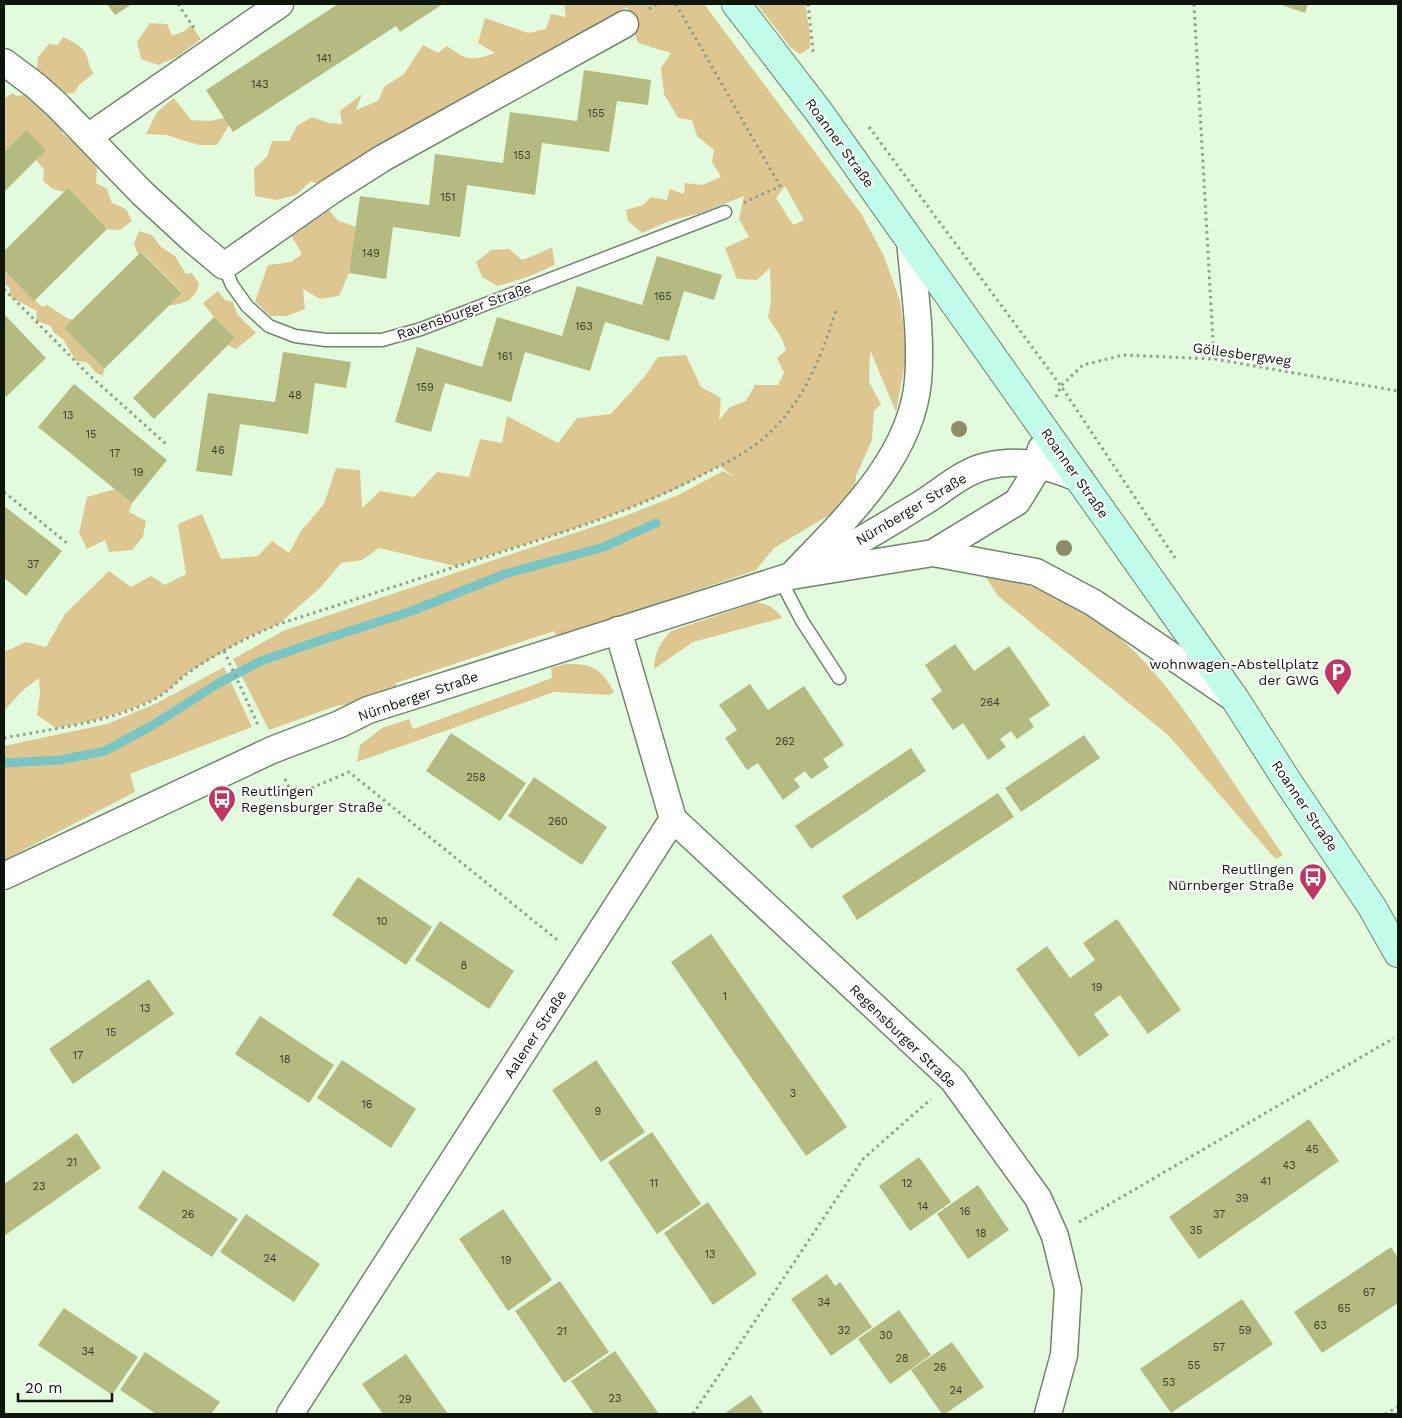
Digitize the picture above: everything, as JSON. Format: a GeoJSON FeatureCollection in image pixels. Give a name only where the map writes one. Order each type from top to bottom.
{"type":"FeatureCollection","features":[{"type":"Feature","properties":{"kind":"street"},"geometry":{"type":"LineString","coordinates":[[88,137],[280,4]]}},
{"type":"Feature","properties":{"kind":"street","name":"Roanner Straße"},"geometry":{"type":"LineString","coordinates":[[736,4],[819,112],[1235,698],[1286,780],[1372,907],[1398,953]]}},
{"type":"Feature","properties":{"kind":"street"},"geometry":{"type":"LineString","coordinates":[[224,266],[331,191],[383,158],[625,24]]}},
{"type":"Feature","properties":{"kind":"street","name":"Ravensburger Straße"},"geometry":{"type":"LineString","coordinates":[[4,62],[43,92],[165,215],[224,266]]}},
{"type":"Feature","properties":{"kind":"street","name":"Nürnberger Straße"},"geometry":{"type":"LineString","coordinates":[[786,577],[841,524],[869,492],[902,440],[913,409],[918,382],[919,353],[910,240]]}},
{"type":"Feature","properties":{"kind":"street","name":"Nürnberger Straße"},"geometry":{"type":"LineString","coordinates":[[933,553],[1017,502],[1033,476],[1041,452],[1042,426]]}},
{"type":"Feature","properties":{"kind":"street","name":"Nürnberger Straße"},"geometry":{"type":"LineString","coordinates":[[4,876],[272,750],[340,724],[368,710],[786,577],[830,557],[864,538],[961,477],[985,466],[1005,463],[1037,464],[1056,469],[1080,479]]}},
{"type":"Feature","properties":{"kind":"street","name":"Nürnberger Straße"},"geometry":{"type":"LineString","coordinates":[[786,577],[933,553],[1036,572],[1094,603],[1235,698]]}},
{"type":"Feature","properties":{"kind":"street"},"geometry":{"type":"LineString","coordinates":[[618,630],[673,819]]}},
{"type":"Feature","properties":{"kind":"street","name":"Aalener Straße"},"geometry":{"type":"LineString","coordinates":[[290,1414],[673,819]]}},
{"type":"Feature","properties":{"kind":"street","name":"Regensburger Straße"},"geometry":{"type":"LineString","coordinates":[[673,819],[952,1080],[1038,1198],[1055,1236],[1068,1289],[1064,1355],[1048,1414]]}},
{"type":"Feature","properties":{"kind":"lane","name":"Ravensburger Straße"},"geometry":{"type":"LineString","coordinates":[[224,266],[232,285],[247,306],[269,326],[295,336],[326,340],[382,340],[421,329],[725,212]]}},
{"type":"Feature","properties":{"kind":"lane"},"geometry":{"type":"LineString","coordinates":[[786,577],[802,621],[839,678]]}},
{"type":"Feature","properties":{"kind":"path"},"geometry":{"type":"LineString","coordinates":[[676,4],[780,186],[725,212]]}},
{"type":"Feature","properties":{"kind":"path"},"geometry":{"type":"LineString","coordinates":[[808,4],[813,51],[819,59]]}},
{"type":"Feature","properties":{"kind":"path"},"geometry":{"type":"LineString","coordinates":[[1194,4],[1214,359]]}},
{"type":"Feature","properties":{"kind":"path","name":"Göllesbergweg"},"geometry":{"type":"LineString","coordinates":[[866,123],[1061,386],[1083,364],[1122,355],[1214,359],[1398,390]]}},
{"type":"Feature","properties":{"kind":"path"},"geometry":{"type":"LineString","coordinates":[[4,289],[88,374],[166,444]]}},
{"type":"Feature","properties":{"kind":"path"},"geometry":{"type":"LineString","coordinates":[[4,738],[95,720],[125,711],[155,699],[187,673],[248,637],[279,624],[567,531],[674,490],[720,466],[759,442],[785,417],[806,388],[824,349],[836,310]]}},
{"type":"Feature","properties":{"kind":"path"},"geometry":{"type":"LineString","coordinates":[[4,492],[67,543]]}},
{"type":"Feature","properties":{"kind":"path"},"geometry":{"type":"LineString","coordinates":[[224,651],[254,718],[272,750]]}},
{"type":"Feature","properties":{"kind":"path"},"geometry":{"type":"LineString","coordinates":[[285,779],[293,796],[349,772],[583,961]]}},
{"type":"Feature","properties":{"kind":"path"},"geometry":{"type":"LineString","coordinates":[[1055,1236],[1394,1038]]}},
{"type":"Feature","properties":{"kind":"path"},"geometry":{"type":"LineString","coordinates":[[693,1414],[864,1159],[952,1080]]}},
{"type":"Feature","properties":{"kind":"path"},"geometry":{"type":"LineString","coordinates":[[1385,1414],[1398,1406]]}},
{"type":"Feature","properties":{"kind":"shaded area"},"geometry":{"type":"Polygon","coordinates":[[[564,4],[704,4],[862,215],[884,256],[900,301],[907,352],[896,412],[870,350],[869,382],[881,404],[874,411],[872,440],[856,476],[855,488],[831,514],[774,548],[756,570],[557,638],[554,631],[396,683],[398,691],[368,702],[336,706],[269,730],[233,659],[285,630],[625,516],[678,495],[723,471],[734,477],[720,466],[674,490],[623,511],[567,531],[455,566],[379,548],[362,560],[341,563],[321,587],[279,624],[248,637],[187,673],[155,699],[95,720],[56,728],[37,715],[40,693],[39,678],[22,691],[4,711],[4,652],[26,642],[46,647],[65,614],[109,571],[131,587],[151,576],[165,585],[186,574],[178,524],[202,514],[221,559],[258,556],[272,541],[289,553],[301,531],[324,504],[336,468],[360,470],[362,508],[380,491],[414,497],[437,472],[469,477],[480,439],[502,443],[507,416],[558,443],[577,418],[611,414],[645,376],[658,357],[686,355],[701,387],[721,398],[719,420],[730,407],[746,401],[755,385],[778,385],[784,373],[777,358],[786,350],[782,339],[768,317],[771,302],[770,268],[757,280],[737,279],[725,248],[749,237],[739,219],[744,196],[701,213],[669,221],[642,233],[628,221],[626,210],[643,205],[651,197],[667,200],[670,189],[684,194],[685,183],[702,185],[721,177],[712,162],[714,150],[697,136],[692,120],[678,118],[664,94],[661,68],[671,53],[638,43],[627,7],[383,158],[363,155],[349,164],[331,191],[311,181],[296,195],[276,200],[255,196],[254,168],[267,157],[272,141],[289,141],[297,126],[312,117],[329,123],[342,124],[340,111],[362,94],[356,110],[378,101],[384,87],[404,74],[423,45],[438,53],[447,46],[460,55],[475,58],[495,53],[478,43],[485,18],[528,33],[546,29],[551,14],[566,17],[564,4]],[[785,186],[776,198],[793,225],[804,220],[785,186]]]}},
{"type":"Feature","properties":{"kind":"shaded area"},"geometry":{"type":"Polygon","coordinates":[[[757,4],[805,4],[810,34],[810,48],[800,54],[791,48],[757,4]]]}},
{"type":"Feature","properties":{"kind":"shaded area"},"geometry":{"type":"Polygon","coordinates":[[[150,23],[167,24],[172,36],[184,31],[191,25],[201,39],[177,57],[158,65],[141,59],[137,42],[150,23]]]}},
{"type":"Feature","properties":{"kind":"shaded area"},"geometry":{"type":"Polygon","coordinates":[[[63,37],[82,49],[94,73],[80,84],[74,93],[58,94],[36,75],[38,57],[49,44],[58,45],[63,37]]]}},
{"type":"Feature","properties":{"kind":"shaded area"},"geometry":{"type":"Polygon","coordinates":[[[12,93],[17,96],[31,94],[61,119],[62,133],[88,154],[97,168],[96,183],[107,189],[112,203],[126,209],[132,221],[120,230],[107,229],[68,189],[64,192],[53,189],[43,181],[44,170],[36,160],[26,130],[4,152],[4,99],[12,93]]]}},
{"type":"Feature","properties":{"kind":"shaded area"},"geometry":{"type":"Polygon","coordinates":[[[174,98],[191,120],[210,121],[224,118],[229,125],[217,145],[199,145],[166,135],[146,134],[157,112],[174,98]]]}},
{"type":"Feature","properties":{"kind":"shaded area"},"geometry":{"type":"Polygon","coordinates":[[[320,199],[337,220],[356,227],[349,273],[339,296],[320,299],[303,289],[305,309],[287,316],[270,316],[255,301],[268,265],[291,262],[302,254],[283,225],[320,199]]]}},
{"type":"Feature","properties":{"kind":"shaded area"},"geometry":{"type":"Polygon","coordinates":[[[139,231],[152,235],[161,247],[175,256],[186,274],[192,273],[199,284],[194,295],[188,301],[167,306],[182,292],[142,252],[138,255],[134,243],[139,231]]]}},
{"type":"Feature","properties":{"kind":"shaded area"},"geometry":{"type":"Polygon","coordinates":[[[552,247],[555,265],[530,276],[498,286],[482,277],[476,262],[491,250],[509,249],[522,260],[552,247]]]}},
{"type":"Feature","properties":{"kind":"shaded area"},"geometry":{"type":"Polygon","coordinates":[[[4,270],[42,307],[47,305],[73,320],[64,328],[104,369],[103,376],[95,372],[87,362],[76,361],[63,339],[54,333],[51,326],[36,321],[37,311],[10,297],[10,288],[4,284],[4,270]]]}},
{"type":"Feature","properties":{"kind":"shaded area"},"geometry":{"type":"Polygon","coordinates":[[[218,291],[225,300],[233,302],[237,314],[256,333],[236,349],[228,345],[235,338],[203,303],[218,291]]]}},
{"type":"Feature","properties":{"kind":"shaded area"},"geometry":{"type":"Polygon","coordinates":[[[115,489],[132,503],[129,512],[146,521],[143,537],[132,550],[109,552],[105,540],[87,549],[79,533],[87,497],[115,489]]]}},
{"type":"Feature","properties":{"kind":"shaded area"},"geometry":{"type":"Polygon","coordinates":[[[983,573],[1018,581],[1068,603],[1095,619],[1119,637],[1160,679],[1197,728],[1283,855],[1276,859],[1271,854],[1169,736],[998,596],[983,573]]]}},
{"type":"Feature","properties":{"kind":"shaded area"},"geometry":{"type":"Polygon","coordinates":[[[757,602],[771,607],[782,618],[693,642],[654,669],[658,649],[671,631],[757,602]]]}},
{"type":"Feature","properties":{"kind":"shaded area"},"geometry":{"type":"Polygon","coordinates":[[[565,664],[589,666],[595,669],[605,677],[614,692],[609,695],[554,692],[357,762],[360,745],[382,728],[409,719],[413,729],[552,678],[551,668],[565,664]]]}},
{"type":"Feature","properties":{"kind":"shaded area"},"geometry":{"type":"Polygon","coordinates":[[[224,667],[252,727],[130,774],[135,792],[4,860],[4,746],[107,724],[157,703],[224,667]]]}},
{"type":"Feature","properties":{"kind":"building"},"geometry":{"type":"Polygon","coordinates":[[[107,4],[132,4],[115,15],[107,4]]]}},
{"type":"Feature","properties":{"kind":"building"},"geometry":{"type":"Polygon","coordinates":[[[338,4],[443,4],[400,32],[396,26],[233,132],[206,90],[338,4]]]}},
{"type":"Feature","properties":{"kind":"building"},"geometry":{"type":"Polygon","coordinates":[[[1279,4],[1308,4],[1305,13],[1279,4]]]}},
{"type":"Feature","properties":{"kind":"building"},"geometry":{"type":"Polygon","coordinates":[[[584,70],[651,80],[648,105],[617,101],[609,152],[542,143],[535,195],[467,185],[460,237],[393,227],[386,279],[349,273],[360,196],[429,205],[435,154],[503,163],[510,112],[577,121],[584,70]]]}},
{"type":"Feature","properties":{"kind":"building"},"geometry":{"type":"Polygon","coordinates":[[[26,130],[46,150],[4,192],[4,152],[26,130]]]}},
{"type":"Feature","properties":{"kind":"building"},"geometry":{"type":"Polygon","coordinates":[[[68,188],[107,229],[34,301],[4,270],[4,251],[68,188]]]}},
{"type":"Feature","properties":{"kind":"building"},"geometry":{"type":"Polygon","coordinates":[[[141,252],[182,293],[104,369],[64,328],[141,252]]]}},
{"type":"Feature","properties":{"kind":"building"},"geometry":{"type":"Polygon","coordinates":[[[657,256],[722,275],[714,300],[684,291],[669,341],[605,322],[590,371],[525,352],[511,402],[445,383],[431,432],[395,422],[417,347],[482,367],[497,317],[562,336],[577,286],[642,305],[657,256]]]}},
{"type":"Feature","properties":{"kind":"building"},"geometry":{"type":"Polygon","coordinates":[[[4,314],[46,358],[6,397],[4,395],[4,314]]]}},
{"type":"Feature","properties":{"kind":"building"},"geometry":{"type":"Polygon","coordinates":[[[214,317],[235,338],[154,419],[133,398],[214,317]]]}},
{"type":"Feature","properties":{"kind":"building"},"geometry":{"type":"Polygon","coordinates":[[[283,352],[351,362],[346,388],[315,383],[308,434],[240,424],[232,476],[196,471],[208,393],[275,402],[283,352]]]}},
{"type":"Feature","properties":{"kind":"building"},"geometry":{"type":"Polygon","coordinates":[[[74,384],[167,460],[132,503],[38,427],[74,384]]]}},
{"type":"Feature","properties":{"kind":"building"},"geometry":{"type":"Polygon","coordinates":[[[4,506],[62,551],[26,596],[4,578],[4,506]]]}},
{"type":"Feature","properties":{"kind":"building"},"geometry":{"type":"Polygon","coordinates":[[[955,644],[974,671],[1009,646],[1050,705],[1029,719],[1034,727],[1017,739],[1011,731],[1000,739],[1006,747],[988,760],[963,723],[953,730],[931,699],[942,691],[925,665],[955,644]]]}},
{"type":"Feature","properties":{"kind":"building"},"geometry":{"type":"Polygon","coordinates":[[[750,684],[768,710],[804,686],[844,745],[823,759],[829,767],[811,779],[805,771],[794,779],[800,787],[783,800],[758,763],[747,770],[725,738],[737,730],[719,705],[750,684]]]}},
{"type":"Feature","properties":{"kind":"building"},"geometry":{"type":"Polygon","coordinates":[[[451,733],[526,783],[500,821],[426,771],[451,733]]]}},
{"type":"Feature","properties":{"kind":"building"},"geometry":{"type":"Polygon","coordinates":[[[1084,735],[1100,758],[1021,812],[1005,788],[1084,735]]]}},
{"type":"Feature","properties":{"kind":"building"},"geometry":{"type":"Polygon","coordinates":[[[911,748],[926,771],[811,849],[795,826],[911,748]]]}},
{"type":"Feature","properties":{"kind":"building"},"geometry":{"type":"Polygon","coordinates":[[[534,777],[607,827],[582,865],[508,816],[534,777]]]}},
{"type":"Feature","properties":{"kind":"building"},"geometry":{"type":"Polygon","coordinates":[[[998,793],[1014,817],[857,920],[842,896],[998,793]]]}},
{"type":"Feature","properties":{"kind":"building"},"geometry":{"type":"Polygon","coordinates":[[[358,877],[432,927],[406,965],[332,915],[358,877]]]}},
{"type":"Feature","properties":{"kind":"building"},"geometry":{"type":"Polygon","coordinates":[[[1117,919],[1181,1010],[1148,1034],[1120,995],[1094,1014],[1109,1035],[1079,1057],[1016,969],[1047,946],[1070,978],[1095,960],[1083,943],[1117,919]]]}},
{"type":"Feature","properties":{"kind":"building"},"geometry":{"type":"Polygon","coordinates":[[[440,921],[514,971],[489,1009],[415,960],[440,921]]]}},
{"type":"Feature","properties":{"kind":"building"},"geometry":{"type":"Polygon","coordinates":[[[711,934],[847,1127],[806,1156],[671,962],[711,934]]]}},
{"type":"Feature","properties":{"kind":"building"},"geometry":{"type":"Polygon","coordinates":[[[149,979],[174,1014],[73,1084],[49,1049],[149,979]]]}},
{"type":"Feature","properties":{"kind":"building"},"geometry":{"type":"Polygon","coordinates":[[[260,1016],[334,1065],[309,1103],[235,1054],[260,1016]]]}},
{"type":"Feature","properties":{"kind":"building"},"geometry":{"type":"Polygon","coordinates":[[[342,1060],[416,1109],[391,1148],[317,1098],[342,1060]]]}},
{"type":"Feature","properties":{"kind":"building"},"geometry":{"type":"Polygon","coordinates":[[[596,1060],[645,1132],[601,1162],[552,1090],[596,1060]]]}},
{"type":"Feature","properties":{"kind":"building"},"geometry":{"type":"Polygon","coordinates":[[[1309,1119],[1339,1161],[1199,1259],[1169,1217],[1309,1119]]]}},
{"type":"Feature","properties":{"kind":"building"},"geometry":{"type":"Polygon","coordinates":[[[652,1132],[701,1204],[657,1234],[608,1162],[652,1132]]]}},
{"type":"Feature","properties":{"kind":"building"},"geometry":{"type":"Polygon","coordinates":[[[77,1133],[101,1168],[4,1236],[4,1184],[77,1133]]]}},
{"type":"Feature","properties":{"kind":"building"},"geometry":{"type":"Polygon","coordinates":[[[919,1157],[951,1202],[910,1231],[879,1186],[919,1157]]]}},
{"type":"Feature","properties":{"kind":"building"},"geometry":{"type":"Polygon","coordinates":[[[163,1170],[238,1219],[212,1257],[138,1208],[163,1170]]]}},
{"type":"Feature","properties":{"kind":"building"},"geometry":{"type":"Polygon","coordinates":[[[978,1185],[1009,1230],[968,1259],[937,1214],[978,1185]]]}},
{"type":"Feature","properties":{"kind":"building"},"geometry":{"type":"Polygon","coordinates":[[[708,1202],[757,1274],[713,1305],[664,1233],[708,1202]]]}},
{"type":"Feature","properties":{"kind":"building"},"geometry":{"type":"Polygon","coordinates":[[[503,1209],[552,1280],[508,1311],[459,1239],[503,1209]]]}},
{"type":"Feature","properties":{"kind":"building"},"geometry":{"type":"Polygon","coordinates":[[[246,1214],[320,1264],[294,1302],[220,1252],[246,1214]]]}},
{"type":"Feature","properties":{"kind":"building"},"geometry":{"type":"Polygon","coordinates":[[[1391,1247],[1398,1258],[1398,1303],[1322,1353],[1294,1312],[1391,1247]]]}},
{"type":"Feature","properties":{"kind":"building"},"geometry":{"type":"Polygon","coordinates":[[[827,1274],[835,1286],[840,1282],[872,1327],[831,1356],[791,1299],[827,1274]]]}},
{"type":"Feature","properties":{"kind":"building"},"geometry":{"type":"Polygon","coordinates":[[[560,1281],[609,1352],[564,1383],[515,1311],[560,1281]]]}},
{"type":"Feature","properties":{"kind":"building"},"geometry":{"type":"Polygon","coordinates":[[[1242,1299],[1273,1344],[1171,1413],[1140,1369],[1242,1299]]]}},
{"type":"Feature","properties":{"kind":"building"},"geometry":{"type":"Polygon","coordinates":[[[64,1308],[138,1357],[112,1395],[38,1345],[64,1308]]]}},
{"type":"Feature","properties":{"kind":"building"},"geometry":{"type":"Polygon","coordinates":[[[899,1310],[931,1355],[890,1384],[858,1339],[899,1310]]]}},
{"type":"Feature","properties":{"kind":"building"},"geometry":{"type":"Polygon","coordinates":[[[952,1342],[984,1387],[945,1414],[942,1414],[911,1370],[952,1342]]]}},
{"type":"Feature","properties":{"kind":"building"},"geometry":{"type":"Polygon","coordinates":[[[615,1351],[659,1414],[594,1414],[571,1381],[615,1351]]]}},
{"type":"Feature","properties":{"kind":"building"},"geometry":{"type":"Polygon","coordinates":[[[145,1352],[220,1402],[211,1414],[156,1414],[120,1390],[145,1352]]]}},
{"type":"Feature","properties":{"kind":"building"},"geometry":{"type":"Polygon","coordinates":[[[406,1354],[448,1414],[383,1414],[362,1384],[406,1354]]]}},
{"type":"Feature","properties":{"kind":"building"},"geometry":{"type":"Polygon","coordinates":[[[751,1395],[764,1414],[724,1414],[751,1395]]]}},
{"type":"Feature","properties":{"kind":"waterway"},"geometry":{"type":"LineString","coordinates":[[4,763],[60,760],[105,751],[153,725],[219,683],[261,661],[412,611],[505,574],[604,547],[656,523]]}},
{"type":"Feature","properties":{"kind":"place","name":"wohnwagen-Abstellplatz der GWG"},"geometry":{"type":"Point","coordinates":[1338,696]}},
{"type":"Feature","properties":{"kind":"place","name":"Reutlingen Regensburger Straße"},"geometry":{"type":"Point","coordinates":[222,823]}},
{"type":"Feature","properties":{"kind":"place","name":"Reutlingen Nürnberger Straße"},"geometry":{"type":"Point","coordinates":[1313,901]}}]}
